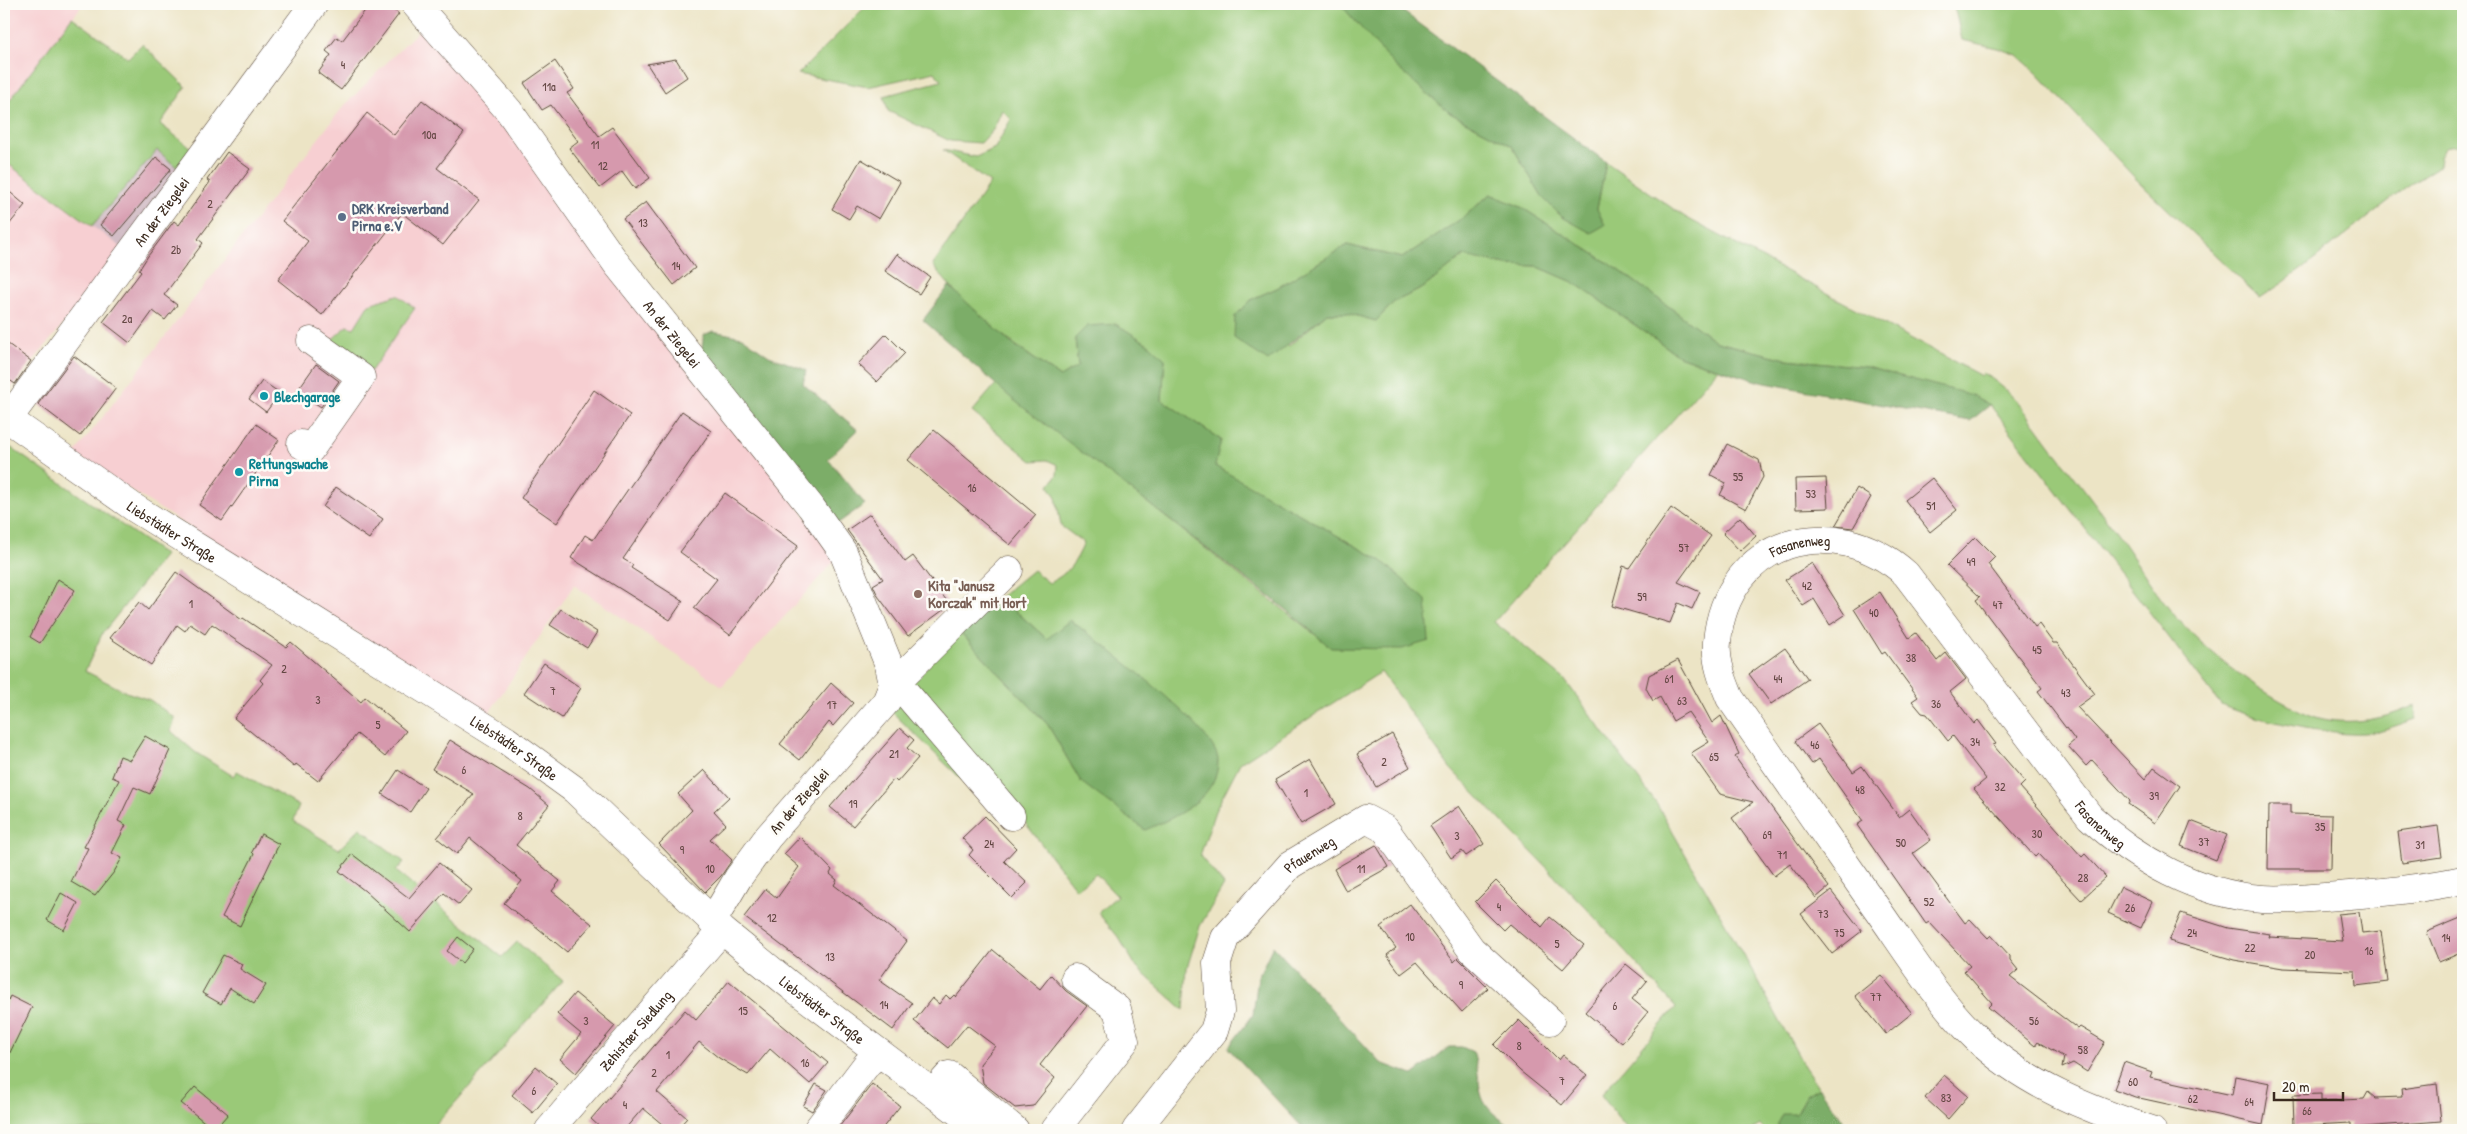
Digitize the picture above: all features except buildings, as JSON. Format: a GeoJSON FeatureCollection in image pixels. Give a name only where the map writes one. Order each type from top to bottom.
{"type":"FeatureCollection","features":[{"type":"Feature","properties":{"kind":"street","name":"An der Ziegelei"},"geometry":{"type":"LineString","coordinates":[[6,418],[314,4]]}},
{"type":"Feature","properties":{"kind":"street","name":"An der Ziegelei"},"geometry":{"type":"LineString","coordinates":[[416,4],[508,111],[616,263],[811,506],[843,552],[889,665],[893,685],[886,702],[768,837],[738,878],[717,926]]}},
{"type":"Feature","properties":{"kind":"street"},"geometry":{"type":"LineString","coordinates":[[301,444],[310,450],[361,377],[311,341]]}},
{"type":"Feature","properties":{"kind":"street","name":"Liebstädter Straße"},"geometry":{"type":"LineString","coordinates":[[6,418],[136,509],[532,757],[575,790],[717,926],[791,986],[982,1130]]}},
{"type":"Feature","properties":{"kind":"street","name":"Fasanenweg"},"geometry":{"type":"LineString","coordinates":[[2152,1130],[2108,1116],[2070,1100],[2024,1075],[1976,1038],[1923,978],[1730,698],[1723,680],[1717,644],[1722,614],[1740,579],[1757,562],[1773,550],[1789,543],[1816,538],[1854,543],[1895,565],[1906,574],[2090,817],[2112,838],[2162,870],[2192,882],[2261,899],[2295,899],[2384,892],[2463,880]]}},
{"type":"Feature","properties":{"kind":"street"},"geometry":{"type":"LineString","coordinates":[[1009,570],[893,685],[905,692],[1011,816]]}},
{"type":"Feature","properties":{"kind":"street","name":"Pfauenweg"},"geometry":{"type":"LineString","coordinates":[[1136,1130],[1214,1031],[1220,1011],[1217,963],[1225,938],[1290,865],[1366,820],[1385,829],[1471,949],[1550,1021]]}},
{"type":"Feature","properties":{"kind":"street","name":"Zehistaer Siedlung"},"geometry":{"type":"LineString","coordinates":[[549,1130],[717,926]]}},
{"type":"Feature","properties":{"kind":"street"},"geometry":{"type":"LineString","coordinates":[[1055,1130],[1125,1041],[1116,1010],[1075,978]]}},
{"type":"Feature","properties":{"kind":"street"},"geometry":{"type":"LineString","coordinates":[[817,1130],[867,1064],[879,1052]]}},
{"type":"Feature","properties":{"kind":"street"},"geometry":{"type":"LineString","coordinates":[[933,1093],[949,1075],[1016,1130]]}},
{"type":"Feature","properties":{"kind":"shaded area"},"geometry":{"type":"Polygon","coordinates":[[[4,4],[83,4],[4,108],[4,4]]]}},
{"type":"Feature","properties":{"kind":"shaded area"},"geometry":{"type":"Polygon","coordinates":[[[423,26],[501,116],[837,558],[722,686],[574,585],[487,716],[74,454],[342,108],[423,26]]]}},
{"type":"Feature","properties":{"kind":"shaded area"},"geometry":{"type":"Polygon","coordinates":[[[157,150],[181,171],[124,249],[92,226],[157,150]]]}},
{"type":"Feature","properties":{"kind":"shaded area"},"geometry":{"type":"Polygon","coordinates":[[[4,161],[124,249],[13,386],[4,390],[4,161]]]}},
{"type":"Feature","properties":{"kind":"green space"},"geometry":{"type":"Polygon","coordinates":[[[868,4],[1340,4],[1450,113],[1512,146],[1542,197],[1562,217],[1576,224],[1597,209],[1606,162],[1685,217],[1981,376],[1982,373],[1993,380],[2013,397],[2030,418],[2097,507],[2170,610],[2218,657],[2259,688],[2300,711],[2319,718],[2343,721],[2368,720],[2393,714],[2415,705],[2416,719],[2390,728],[2364,733],[2331,732],[2271,721],[2221,705],[1990,405],[1866,367],[1786,359],[1717,342],[1619,270],[1521,207],[1490,194],[1464,217],[1402,258],[1347,245],[1277,288],[1252,299],[1289,346],[1327,313],[1347,313],[1376,321],[1394,302],[1423,288],[1464,256],[1506,265],[1536,266],[1573,282],[1681,357],[1718,369],[1494,622],[1564,679],[1656,803],[1757,979],[1804,1066],[1819,1088],[1807,1095],[1796,1114],[1777,1124],[1781,1130],[1764,1130],[1760,1125],[1752,1130],[1628,1130],[1601,1095],[1676,1007],[1587,909],[1450,768],[1381,672],[1240,763],[1215,811],[1200,856],[1224,885],[1200,926],[1187,968],[1184,1010],[1137,968],[1119,938],[1098,913],[1117,896],[1096,874],[1076,889],[1023,820],[907,688],[960,632],[1048,725],[1081,782],[1047,639],[1000,597],[1033,570],[1049,583],[1061,576],[1071,567],[1084,543],[1061,526],[1056,497],[1049,486],[1057,475],[1058,465],[1047,460],[1032,461],[972,412],[996,384],[1331,647],[1382,561],[1214,466],[1221,440],[1162,400],[1165,359],[1075,338],[1078,366],[1060,377],[992,326],[946,282],[933,265],[990,183],[943,150],[976,157],[995,148],[1011,119],[1002,110],[993,130],[981,143],[950,141],[888,111],[884,96],[941,81],[935,72],[868,87],[798,74],[868,4]]]}},
{"type":"Feature","properties":{"kind":"green space"},"geometry":{"type":"Polygon","coordinates":[[[1340,4],[1393,4],[1606,162],[1597,209],[1605,225],[1591,233],[1562,217],[1542,197],[1512,146],[1450,113],[1395,66],[1340,4]]]}},
{"type":"Feature","properties":{"kind":"green space"},"geometry":{"type":"Polygon","coordinates":[[[1951,4],[2463,4],[2463,152],[2456,145],[2445,147],[2440,157],[2439,166],[2393,198],[2283,283],[2260,298],[2136,179],[2037,73],[2017,55],[1962,40],[1955,10],[1951,4]]]}},
{"type":"Feature","properties":{"kind":"green space"},"geometry":{"type":"Polygon","coordinates":[[[72,17],[128,58],[142,44],[186,87],[160,124],[196,152],[181,171],[157,150],[92,226],[4,161],[4,108],[72,17]]]}},
{"type":"Feature","properties":{"kind":"green space"},"geometry":{"type":"Polygon","coordinates":[[[1490,194],[1521,207],[1619,270],[1717,342],[1786,359],[1866,367],[1972,395],[1990,405],[1970,421],[1760,382],[1681,357],[1573,282],[1536,266],[1506,265],[1464,256],[1423,288],[1394,302],[1376,321],[1347,313],[1327,313],[1268,361],[1234,338],[1235,316],[1252,299],[1277,288],[1347,245],[1402,258],[1464,217],[1490,194]]]}},
{"type":"Feature","properties":{"kind":"green space"},"geometry":{"type":"Polygon","coordinates":[[[949,286],[1010,342],[1060,377],[1078,366],[1075,338],[1087,326],[1116,324],[1150,345],[1165,359],[1162,400],[1221,440],[1215,466],[1382,561],[1426,600],[1429,641],[1402,649],[1331,648],[1287,610],[1011,398],[923,320],[949,286]]]}},
{"type":"Feature","properties":{"kind":"green space"},"geometry":{"type":"Polygon","coordinates":[[[397,295],[415,308],[371,371],[328,343],[347,326],[354,328],[369,304],[397,295]]]}},
{"type":"Feature","properties":{"kind":"green space"},"geometry":{"type":"Polygon","coordinates":[[[713,331],[742,337],[769,356],[806,370],[803,384],[858,430],[828,459],[865,504],[834,526],[701,353],[704,335],[713,331]]]}},
{"type":"Feature","properties":{"kind":"green space"},"geometry":{"type":"Polygon","coordinates":[[[4,443],[165,555],[102,634],[85,671],[126,692],[150,700],[175,718],[171,731],[195,752],[233,776],[237,771],[299,806],[293,821],[339,849],[360,828],[404,862],[396,871],[502,957],[517,942],[563,981],[431,1130],[4,1130],[4,443]]]}},
{"type":"Feature","properties":{"kind":"green space"},"geometry":{"type":"Polygon","coordinates":[[[1000,597],[1047,639],[1070,620],[1129,665],[1178,708],[1213,746],[1218,760],[1216,773],[1211,785],[1203,796],[1181,813],[1145,830],[1081,782],[1048,725],[960,632],[1000,597]]]}},
{"type":"Feature","properties":{"kind":"green space"},"geometry":{"type":"Polygon","coordinates":[[[902,702],[987,804],[890,710],[902,702]]]}},
{"type":"Feature","properties":{"kind":"green space"},"geometry":{"type":"Polygon","coordinates":[[[1273,946],[1381,1063],[1413,1075],[1449,1047],[1462,1047],[1473,1052],[1484,1101],[1497,1116],[1509,1125],[1505,1130],[1305,1130],[1228,1048],[1253,1015],[1258,977],[1273,946]]]}},
{"type":"Feature","properties":{"kind":"green space"},"geometry":{"type":"Polygon","coordinates":[[[1819,1088],[1850,1130],[1781,1130],[1777,1124],[1782,1114],[1796,1114],[1807,1095],[1819,1088]]]}},
{"type":"Feature","properties":{"kind":"place","name":"DRK Kreisverband Pirna e.V"},"geometry":{"type":"Point","coordinates":[342,217]}},
{"type":"Feature","properties":{"kind":"place","name":"Blechgarage"},"geometry":{"type":"Point","coordinates":[264,396]}},
{"type":"Feature","properties":{"kind":"place","name":"Rettungswache Pirna"},"geometry":{"type":"Point","coordinates":[239,472]}},
{"type":"Feature","properties":{"kind":"place","name":"Kita \"Janusz Korczak\" mit Hort"},"geometry":{"type":"Point","coordinates":[918,594]}}]}
